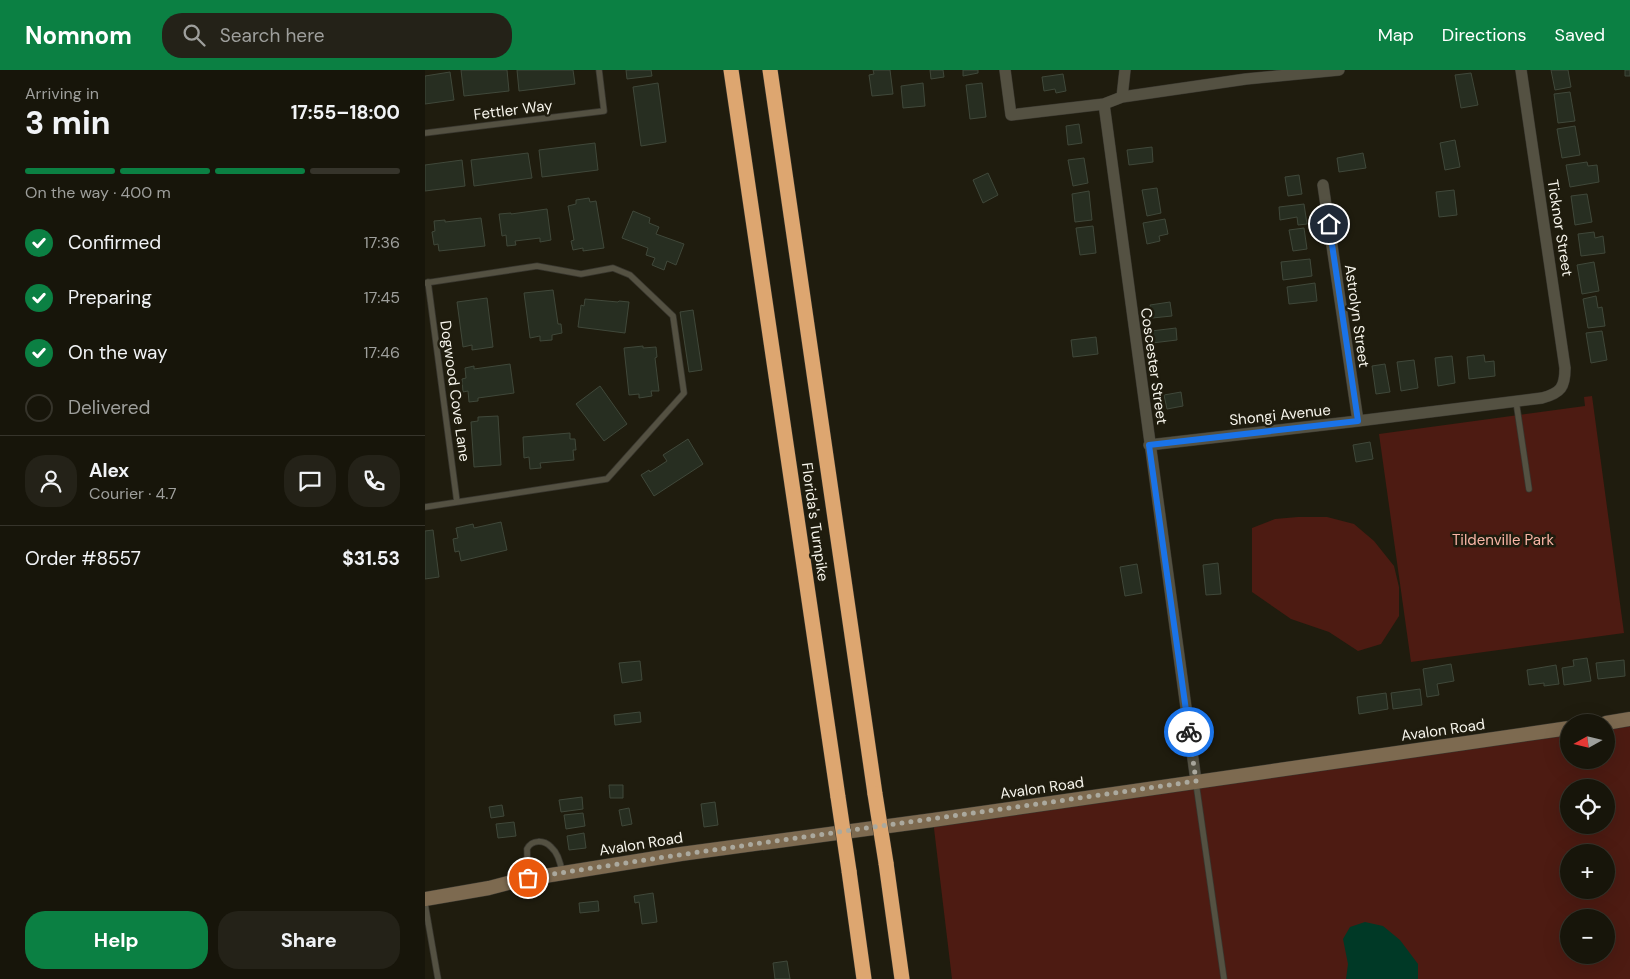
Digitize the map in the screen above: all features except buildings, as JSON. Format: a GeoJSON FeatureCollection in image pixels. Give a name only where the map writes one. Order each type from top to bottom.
{"type":"FeatureCollection","features":[{"type":"Feature","properties":{"kind":"highway","name":"Florida's Turnpike"},"geometry":{"type":"LineString","coordinates":[[731,70],[864,979]]}},
{"type":"Feature","properties":{"kind":"highway","name":"Florida's Turnpike"},"geometry":{"type":"LineString","coordinates":[[770,70],[901,979]]}},
{"type":"Feature","properties":{"kind":"main road"},"geometry":{"type":"LineString","coordinates":[[1615,722],[1630,719]]}},
{"type":"Feature","properties":{"kind":"main road","name":"Avalon Road"},"geometry":{"type":"LineString","coordinates":[[425,899],[489,888],[524,879],[681,854],[1560,729]]}},
{"type":"Feature","properties":{"kind":"main road","name":"Avalon Road"},"geometry":{"type":"LineString","coordinates":[[425,889],[489,881],[524,879]]}},
{"type":"Feature","properties":{"kind":"street"},"geometry":{"type":"LineString","coordinates":[[1005,70],[1011,115],[1104,104],[1122,97],[1247,79],[1339,70]]}},
{"type":"Feature","properties":{"kind":"street"},"geometry":{"type":"LineString","coordinates":[[1122,97],[1125,70]]}},
{"type":"Feature","properties":{"kind":"street","name":"Ticknor Street"},"geometry":{"type":"LineString","coordinates":[[1521,70],[1565,368],[1565,380],[1561,390]]}},
{"type":"Feature","properties":{"kind":"street","name":"Coscester Street"},"geometry":{"type":"LineString","coordinates":[[1104,104],[1196,781]]}},
{"type":"Feature","properties":{"kind":"street","name":"Astrolyn Street"},"geometry":{"type":"LineString","coordinates":[[1323,185],[1358,421]]}},
{"type":"Feature","properties":{"kind":"street","name":"Shongi Avenue"},"geometry":{"type":"LineString","coordinates":[[1149,445],[1516,402],[1551,396],[1561,390]]}},
{"type":"Feature","properties":{"kind":"lane","name":"Fettler Way"},"geometry":{"type":"LineString","coordinates":[[425,133],[604,111],[599,70]]}},
{"type":"Feature","properties":{"kind":"lane"},"geometry":{"type":"LineString","coordinates":[[425,507],[607,479],[684,393],[673,316],[630,274],[613,268],[581,274],[537,266],[427,283]]}},
{"type":"Feature","properties":{"kind":"lane","name":"Dogwood Cove Lane"},"geometry":{"type":"LineString","coordinates":[[427,283],[457,502]]}},
{"type":"Feature","properties":{"kind":"lane"},"geometry":{"type":"LineString","coordinates":[[1516,402],[1529,489]]}},
{"type":"Feature","properties":{"kind":"lane"},"geometry":{"type":"LineString","coordinates":[[1196,781],[1224,979]]}},
{"type":"Feature","properties":{"kind":"lane"},"geometry":{"type":"LineString","coordinates":[[524,879],[527,849],[534,842],[539,841],[551,846],[561,864],[562,873]]}},
{"type":"Feature","properties":{"kind":"lane"},"geometry":{"type":"LineString","coordinates":[[425,904],[438,979]]}},
{"type":"Feature","properties":{"kind":"green space","name":"Tildenville Park"},"geometry":{"type":"Polygon","coordinates":[[[1592,396],[1624,633],[1411,662],[1379,434],[1585,406],[1584,397],[1592,396]]]}},
{"type":"Feature","properties":{"kind":"green space"},"geometry":{"type":"Polygon","coordinates":[[[1327,517],[1354,524],[1374,541],[1394,566],[1399,587],[1399,616],[1381,644],[1358,651],[1329,632],[1291,619],[1252,592],[1252,528],[1275,519],[1327,517]]]}},
{"type":"Feature","properties":{"kind":"green space"},"geometry":{"type":"Polygon","coordinates":[[[1630,719],[1630,979],[952,979],[933,820],[1560,729],[1560,769],[1615,769],[1615,722],[1630,719]]]}},
{"type":"Feature","properties":{"kind":"shaded area"},"geometry":{"type":"Polygon","coordinates":[[[1365,922],[1383,926],[1400,940],[1418,964],[1418,979],[1346,979],[1348,964],[1343,939],[1350,927],[1365,922]]]}},
{"type":"Feature","properties":{"kind":"way so far"},"geometry":{"type":"LineString","coordinates":[[528,878],[681,854],[933,820],[1196,781],[1189,732]]}},
{"type":"Feature","properties":{"kind":"route"},"geometry":{"type":"LineString","coordinates":[[1189,732],[1149,445],[1358,421],[1329,224]]}}]}
